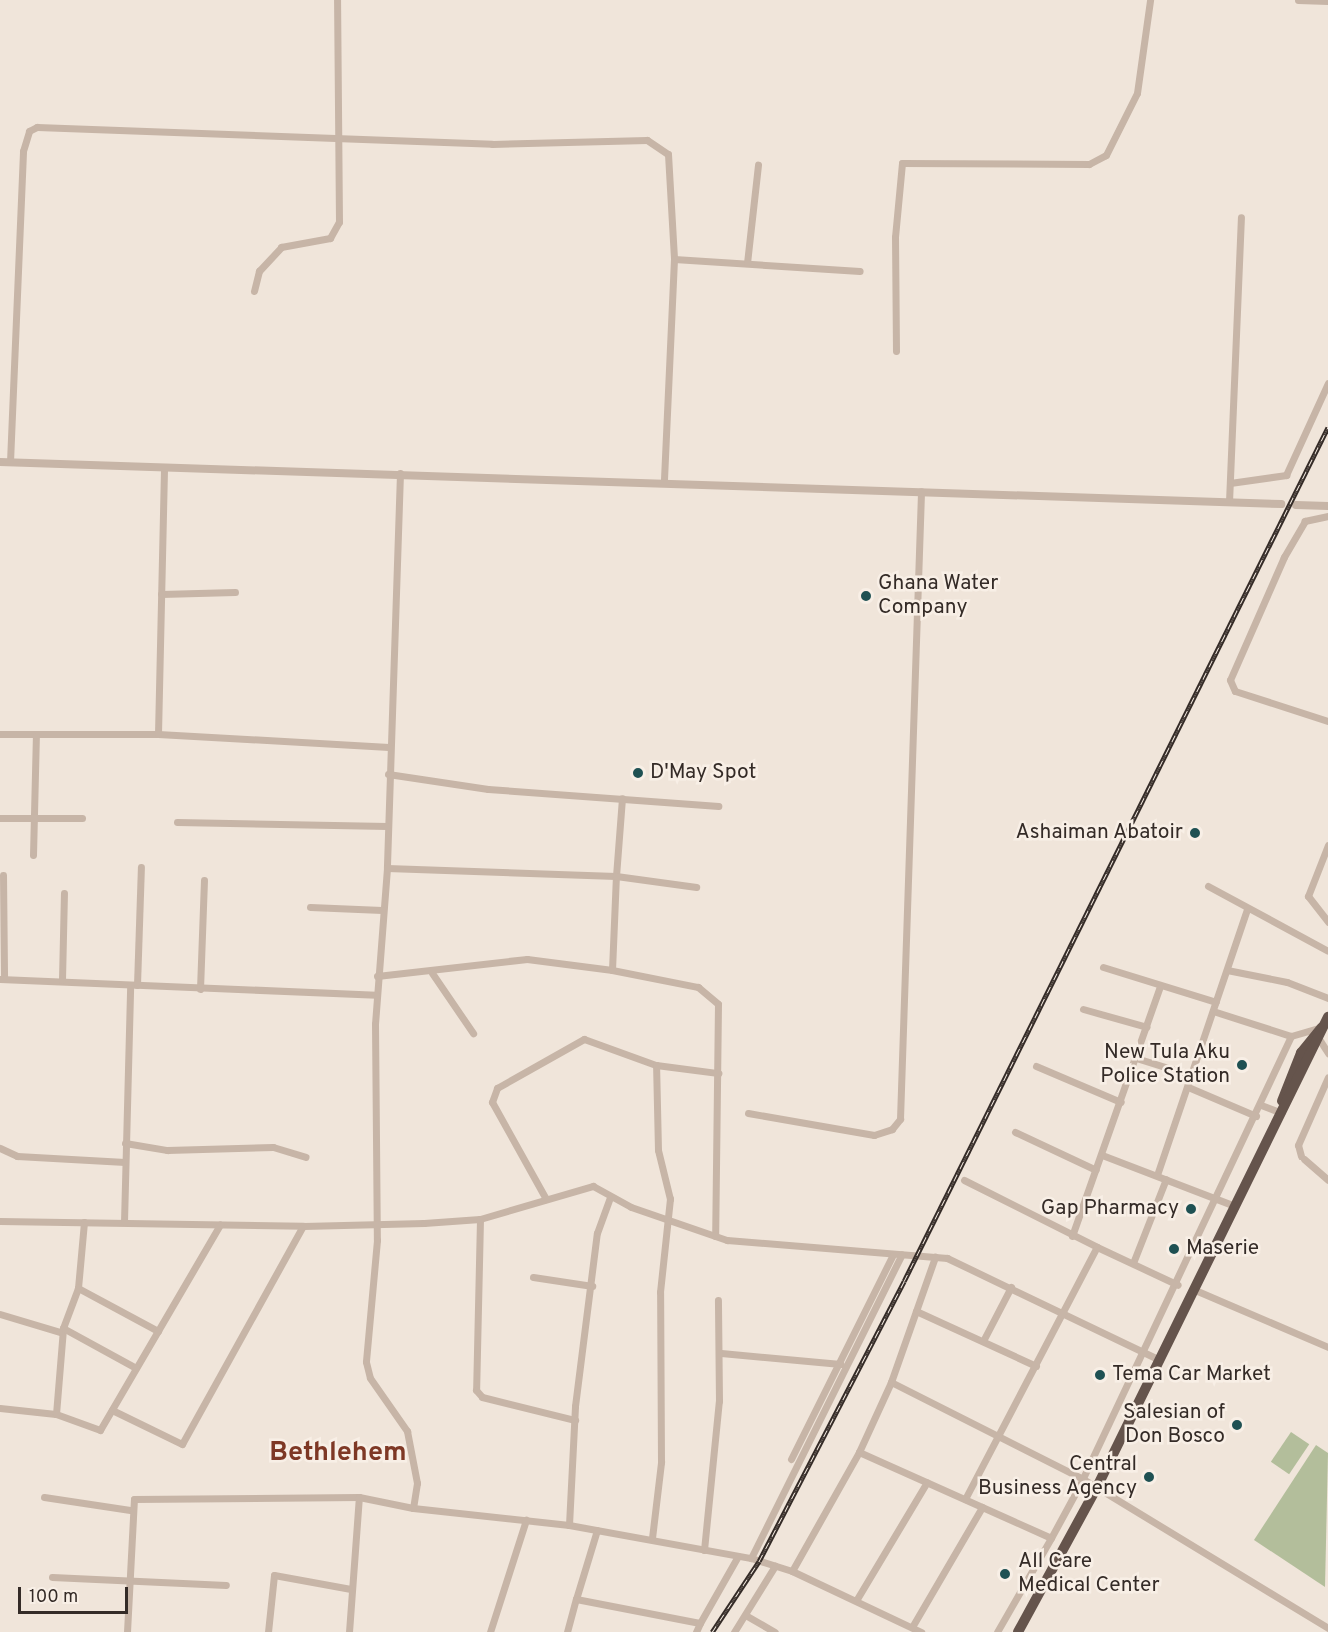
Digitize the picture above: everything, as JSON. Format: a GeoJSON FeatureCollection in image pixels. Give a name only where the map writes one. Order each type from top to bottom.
{"type":"FeatureCollection","features":[{"type":"Feature","properties":{"kind":"highway"},"geometry":{"type":"LineString","coordinates":[[1018,1632],[1097,1487],[1319,1040],[1325,1022]]}},
{"type":"Feature","properties":{"kind":"highway"},"geometry":{"type":"LineString","coordinates":[[1282,1113],[1300,1053],[1325,1022]]}},
{"type":"Feature","properties":{"kind":"street"},"geometry":{"type":"LineString","coordinates":[[254,291],[259,271],[281,247],[330,238],[339,222],[335,135],[337,0]]}},
{"type":"Feature","properties":{"kind":"street"},"geometry":{"type":"LineString","coordinates":[[896,351],[895,237],[902,163],[1089,164],[1106,155],[1137,93],[1150,0]]}},
{"type":"Feature","properties":{"kind":"street"},"geometry":{"type":"LineString","coordinates":[[1298,0],[1328,1]]}},
{"type":"Feature","properties":{"kind":"street"},"geometry":{"type":"LineString","coordinates":[[10,462],[23,151],[29,131],[37,127],[335,135],[492,144],[647,140],[668,154],[674,260],[664,481]]}},
{"type":"Feature","properties":{"kind":"street"},"geometry":{"type":"LineString","coordinates":[[747,264],[758,165]]}},
{"type":"Feature","properties":{"kind":"street"},"geometry":{"type":"LineString","coordinates":[[1229,502],[1241,217]]}},
{"type":"Feature","properties":{"kind":"street"},"geometry":{"type":"LineString","coordinates":[[674,260],[860,271]]}},
{"type":"Feature","properties":{"kind":"street"},"geometry":{"type":"LineString","coordinates":[[1230,483],[1286,475],[1328,383]]}},
{"type":"Feature","properties":{"kind":"street"},"geometry":{"type":"LineString","coordinates":[[0,462],[664,481],[1281,504]]}},
{"type":"Feature","properties":{"kind":"street"},"geometry":{"type":"LineString","coordinates":[[158,734],[164,467]]}},
{"type":"Feature","properties":{"kind":"street"},"geometry":{"type":"LineString","coordinates":[[400,473],[388,774],[387,868],[376,995],[376,1221],[367,1373],[407,1431],[417,1484],[413,1508]]}},
{"type":"Feature","properties":{"kind":"street"},"geometry":{"type":"LineString","coordinates":[[748,1113],[874,1135],[892,1129],[900,1119],[921,491]]}},
{"type":"Feature","properties":{"kind":"street"},"geometry":{"type":"LineString","coordinates":[[1296,505],[1328,506]]}},
{"type":"Feature","properties":{"kind":"street"},"geometry":{"type":"LineString","coordinates":[[1328,516],[1305,521],[1284,557],[1230,680],[1235,691],[1328,721]]}},
{"type":"Feature","properties":{"kind":"street"},"geometry":{"type":"LineString","coordinates":[[161,594],[235,592]]}},
{"type":"Feature","properties":{"kind":"street"},"geometry":{"type":"LineString","coordinates":[[0,734],[36,736],[158,734],[389,747]]}},
{"type":"Feature","properties":{"kind":"street"},"geometry":{"type":"LineString","coordinates":[[33,855],[36,736]]}},
{"type":"Feature","properties":{"kind":"street"},"geometry":{"type":"LineString","coordinates":[[388,774],[488,789],[718,806]]}},
{"type":"Feature","properties":{"kind":"street"},"geometry":{"type":"LineString","coordinates":[[612,970],[622,798]]}},
{"type":"Feature","properties":{"kind":"street"},"geometry":{"type":"LineString","coordinates":[[0,818],[82,818]]}},
{"type":"Feature","properties":{"kind":"street"},"geometry":{"type":"LineString","coordinates":[[177,822],[387,826]]}},
{"type":"Feature","properties":{"kind":"street"},"geometry":{"type":"LineString","coordinates":[[1328,845],[1308,896],[1328,922]]}},
{"type":"Feature","properties":{"kind":"street"},"geometry":{"type":"LineString","coordinates":[[124,1222],[125,1143],[141,867]]}},
{"type":"Feature","properties":{"kind":"street"},"geometry":{"type":"LineString","coordinates":[[387,868],[616,876],[696,887]]}},
{"type":"Feature","properties":{"kind":"street"},"geometry":{"type":"LineString","coordinates":[[3,875],[2,979],[376,995]]}},
{"type":"Feature","properties":{"kind":"street"},"geometry":{"type":"LineString","coordinates":[[200,989],[204,880]]}},
{"type":"Feature","properties":{"kind":"street"},"geometry":{"type":"LineString","coordinates":[[1208,886],[1328,951]]}},
{"type":"Feature","properties":{"kind":"street"},"geometry":{"type":"LineString","coordinates":[[62,980],[64,892]]}},
{"type":"Feature","properties":{"kind":"street"},"geometry":{"type":"LineString","coordinates":[[310,907],[382,910]]}},
{"type":"Feature","properties":{"kind":"street"},"geometry":{"type":"LineString","coordinates":[[1157,1175],[1247,909]]}},
{"type":"Feature","properties":{"kind":"street"},"geometry":{"type":"LineString","coordinates":[[377,976],[432,973],[444,967],[527,958],[612,970],[698,987],[714,997],[718,1073],[715,1236]]}},
{"type":"Feature","properties":{"kind":"street"},"geometry":{"type":"LineString","coordinates":[[1103,967],[1216,1002]]}},
{"type":"Feature","properties":{"kind":"street"},"geometry":{"type":"LineString","coordinates":[[1227,970],[1287,982],[1328,999]]}},
{"type":"Feature","properties":{"kind":"street"},"geometry":{"type":"LineString","coordinates":[[432,973],[473,1033]]}},
{"type":"Feature","properties":{"kind":"street"},"geometry":{"type":"LineString","coordinates":[[1072,1236],[1160,986]]}},
{"type":"Feature","properties":{"kind":"street"},"geometry":{"type":"LineString","coordinates":[[1083,1009],[1147,1027]]}},
{"type":"Feature","properties":{"kind":"street"},"geometry":{"type":"LineString","coordinates":[[1213,1011],[1291,1036],[1325,1022]]}},
{"type":"Feature","properties":{"kind":"street"},"geometry":{"type":"LineString","coordinates":[[997,1632],[1083,1479],[1146,1354],[1178,1285],[1214,1197],[1261,1106],[1291,1036]]}},
{"type":"Feature","properties":{"kind":"street"},"geometry":{"type":"LineString","coordinates":[[546,1199],[492,1094],[576,1040],[656,1065],[718,1073]]}},
{"type":"Feature","properties":{"kind":"street"},"geometry":{"type":"LineString","coordinates":[[1319,1040],[1328,1053]]}},
{"type":"Feature","properties":{"kind":"street"},"geometry":{"type":"LineString","coordinates":[[1136,1058],[1191,1075]]}},
{"type":"Feature","properties":{"kind":"street"},"geometry":{"type":"LineString","coordinates":[[652,1538],[661,1462],[660,1292],[670,1190],[658,1150],[656,1065]]}},
{"type":"Feature","properties":{"kind":"street"},"geometry":{"type":"LineString","coordinates":[[1036,1066],[1121,1102]]}},
{"type":"Feature","properties":{"kind":"street"},"geometry":{"type":"LineString","coordinates":[[1328,1077],[1327,1088],[1298,1145],[1302,1158],[1328,1180]]}},
{"type":"Feature","properties":{"kind":"street"},"geometry":{"type":"LineString","coordinates":[[1188,1087],[1256,1116]]}},
{"type":"Feature","properties":{"kind":"street"},"geometry":{"type":"LineString","coordinates":[[1261,1106],[1282,1113]]}},
{"type":"Feature","properties":{"kind":"street"},"geometry":{"type":"LineString","coordinates":[[1015,1132],[1096,1170]]}},
{"type":"Feature","properties":{"kind":"street"},"geometry":{"type":"LineString","coordinates":[[125,1143],[167,1150],[273,1147],[306,1157]]}},
{"type":"Feature","properties":{"kind":"street"},"geometry":{"type":"LineString","coordinates":[[0,1149],[17,1156],[125,1162]]}},
{"type":"Feature","properties":{"kind":"street"},"geometry":{"type":"LineString","coordinates":[[1102,1155],[1235,1206]]}},
{"type":"Feature","properties":{"kind":"street"},"geometry":{"type":"LineString","coordinates":[[1133,1263],[1166,1179]]}},
{"type":"Feature","properties":{"kind":"street"},"geometry":{"type":"LineString","coordinates":[[964,1180],[1072,1236],[1178,1285]]}},
{"type":"Feature","properties":{"kind":"street"},"geometry":{"type":"LineString","coordinates":[[0,1221],[303,1227],[376,1221],[480,1219],[593,1186],[610,1198],[715,1236],[892,1256],[902,1254],[935,1257],[1011,1287],[1160,1360]]}},
{"type":"Feature","properties":{"kind":"street"},"geometry":{"type":"LineString","coordinates":[[569,1525],[574,1420],[598,1226],[610,1198]]}},
{"type":"Feature","properties":{"kind":"street"},"geometry":{"type":"LineString","coordinates":[[480,1219],[477,1390],[482,1396],[574,1420]]}},
{"type":"Feature","properties":{"kind":"street"},"geometry":{"type":"LineString","coordinates":[[56,1414],[61,1330],[78,1288],[84,1222]]}},
{"type":"Feature","properties":{"kind":"street"},"geometry":{"type":"LineString","coordinates":[[0,1408],[56,1414],[95,1430],[112,1410],[220,1225]]}},
{"type":"Feature","properties":{"kind":"street"},"geometry":{"type":"LineString","coordinates":[[112,1410],[182,1444],[303,1227]]}},
{"type":"Feature","properties":{"kind":"street"},"geometry":{"type":"LineString","coordinates":[[965,1499],[1097,1247]]}},
{"type":"Feature","properties":{"kind":"street"},"geometry":{"type":"LineString","coordinates":[[751,1558],[902,1254]]}},
{"type":"Feature","properties":{"kind":"street"},"geometry":{"type":"LineString","coordinates":[[791,1459],[892,1256]]}},
{"type":"Feature","properties":{"kind":"street"},"geometry":{"type":"LineString","coordinates":[[792,1571],[859,1452],[891,1382],[935,1257]]}},
{"type":"Feature","properties":{"kind":"street"},"geometry":{"type":"LineString","coordinates":[[533,1276],[592,1286]]}},
{"type":"Feature","properties":{"kind":"street"},"geometry":{"type":"LineString","coordinates":[[983,1341],[1011,1287]]}},
{"type":"Feature","properties":{"kind":"street"},"geometry":{"type":"LineString","coordinates":[[78,1288],[158,1331]]}},
{"type":"Feature","properties":{"kind":"street"},"geometry":{"type":"LineString","coordinates":[[1195,1290],[1328,1347]]}},
{"type":"Feature","properties":{"kind":"street"},"geometry":{"type":"LineString","coordinates":[[704,1550],[721,1353],[718,1300]]}},
{"type":"Feature","properties":{"kind":"street"},"geometry":{"type":"LineString","coordinates":[[916,1311],[1036,1366]]}},
{"type":"Feature","properties":{"kind":"street"},"geometry":{"type":"LineString","coordinates":[[0,1314],[61,1330],[136,1368]]}},
{"type":"Feature","properties":{"kind":"street"},"geometry":{"type":"LineString","coordinates":[[721,1353],[840,1364]]}},
{"type":"Feature","properties":{"kind":"street"},"geometry":{"type":"LineString","coordinates":[[891,1382],[1000,1433],[1083,1479],[1328,1628]]}},
{"type":"Feature","properties":{"kind":"street"},"geometry":{"type":"LineString","coordinates":[[859,1452],[1051,1538]]}},
{"type":"Feature","properties":{"kind":"street"},"geometry":{"type":"LineString","coordinates":[[856,1599],[927,1482]]}},
{"type":"Feature","properties":{"kind":"street"},"geometry":{"type":"LineString","coordinates":[[44,1497],[130,1510]]}},
{"type":"Feature","properties":{"kind":"street"},"geometry":{"type":"LineString","coordinates":[[127,1632],[130,1510],[139,1497],[359,1497],[413,1508],[569,1525],[652,1538],[751,1558],[792,1571],[856,1599],[915,1630],[981,1507]]}},
{"type":"Feature","properties":{"kind":"street"},"geometry":{"type":"LineString","coordinates":[[349,1632],[359,1497]]}},
{"type":"Feature","properties":{"kind":"street"},"geometry":{"type":"LineString","coordinates":[[490,1632],[526,1521]]}},
{"type":"Feature","properties":{"kind":"street"},"geometry":{"type":"LineString","coordinates":[[567,1632],[597,1530]]}},
{"type":"Feature","properties":{"kind":"street"},"geometry":{"type":"LineString","coordinates":[[696,1632],[738,1556]]}},
{"type":"Feature","properties":{"kind":"street"},"geometry":{"type":"LineString","coordinates":[[734,1632],[747,1616],[775,1566]]}},
{"type":"Feature","properties":{"kind":"street"},"geometry":{"type":"LineString","coordinates":[[268,1632],[273,1575],[351,1588]]}},
{"type":"Feature","properties":{"kind":"street"},"geometry":{"type":"LineString","coordinates":[[52,1576],[128,1583],[226,1585]]}},
{"type":"Feature","properties":{"kind":"street"},"geometry":{"type":"LineString","coordinates":[[576,1599],[700,1623]]}},
{"type":"Feature","properties":{"kind":"street"},"geometry":{"type":"LineString","coordinates":[[747,1616],[775,1632]]}},
{"type":"Feature","properties":{"kind":"green space"},"geometry":{"type":"Polygon","coordinates":[[[1291,1432],[1309,1444],[1289,1474],[1271,1462],[1291,1432]]]}},
{"type":"Feature","properties":{"kind":"green space"},"geometry":{"type":"Polygon","coordinates":[[[1316,1445],[1328,1453],[1325,1587],[1254,1540],[1316,1445]]]}},
{"type":"Feature","properties":{"kind":"railway"},"geometry":{"type":"LineString","coordinates":[[712,1632],[759,1561],[904,1281],[1328,427]]}},
{"type":"Feature","properties":{"kind":"place","name":"Ghana Water Company"},"geometry":{"type":"Point","coordinates":[866,596]}},
{"type":"Feature","properties":{"kind":"place","name":"D'May Spot"},"geometry":{"type":"Point","coordinates":[638,773]}},
{"type":"Feature","properties":{"kind":"place","name":"Ashaiman Abatoir"},"geometry":{"type":"Point","coordinates":[1195,833]}},
{"type":"Feature","properties":{"kind":"place","name":"New Tula Aku Police Station"},"geometry":{"type":"Point","coordinates":[1242,1065]}},
{"type":"Feature","properties":{"kind":"place","name":"Gap Pharmacy"},"geometry":{"type":"Point","coordinates":[1191,1209]}},
{"type":"Feature","properties":{"kind":"place","name":"Maserie"},"geometry":{"type":"Point","coordinates":[1174,1249]}},
{"type":"Feature","properties":{"kind":"place","name":"Tema Car Market"},"geometry":{"type":"Point","coordinates":[1100,1375]}},
{"type":"Feature","properties":{"kind":"place","name":"Salesian of Don Bosco"},"geometry":{"type":"Point","coordinates":[1237,1425]}},
{"type":"Feature","properties":{"kind":"place","name":"Central Business Agency"},"geometry":{"type":"Point","coordinates":[1149,1477]}},
{"type":"Feature","properties":{"kind":"place","name":"All Care Medical Center"},"geometry":{"type":"Point","coordinates":[1005,1574]}},
{"type":"Feature","properties":{"kind":"district","name":"Bethlehem"},"geometry":{"type":"Point","coordinates":[338,1454]}}]}
